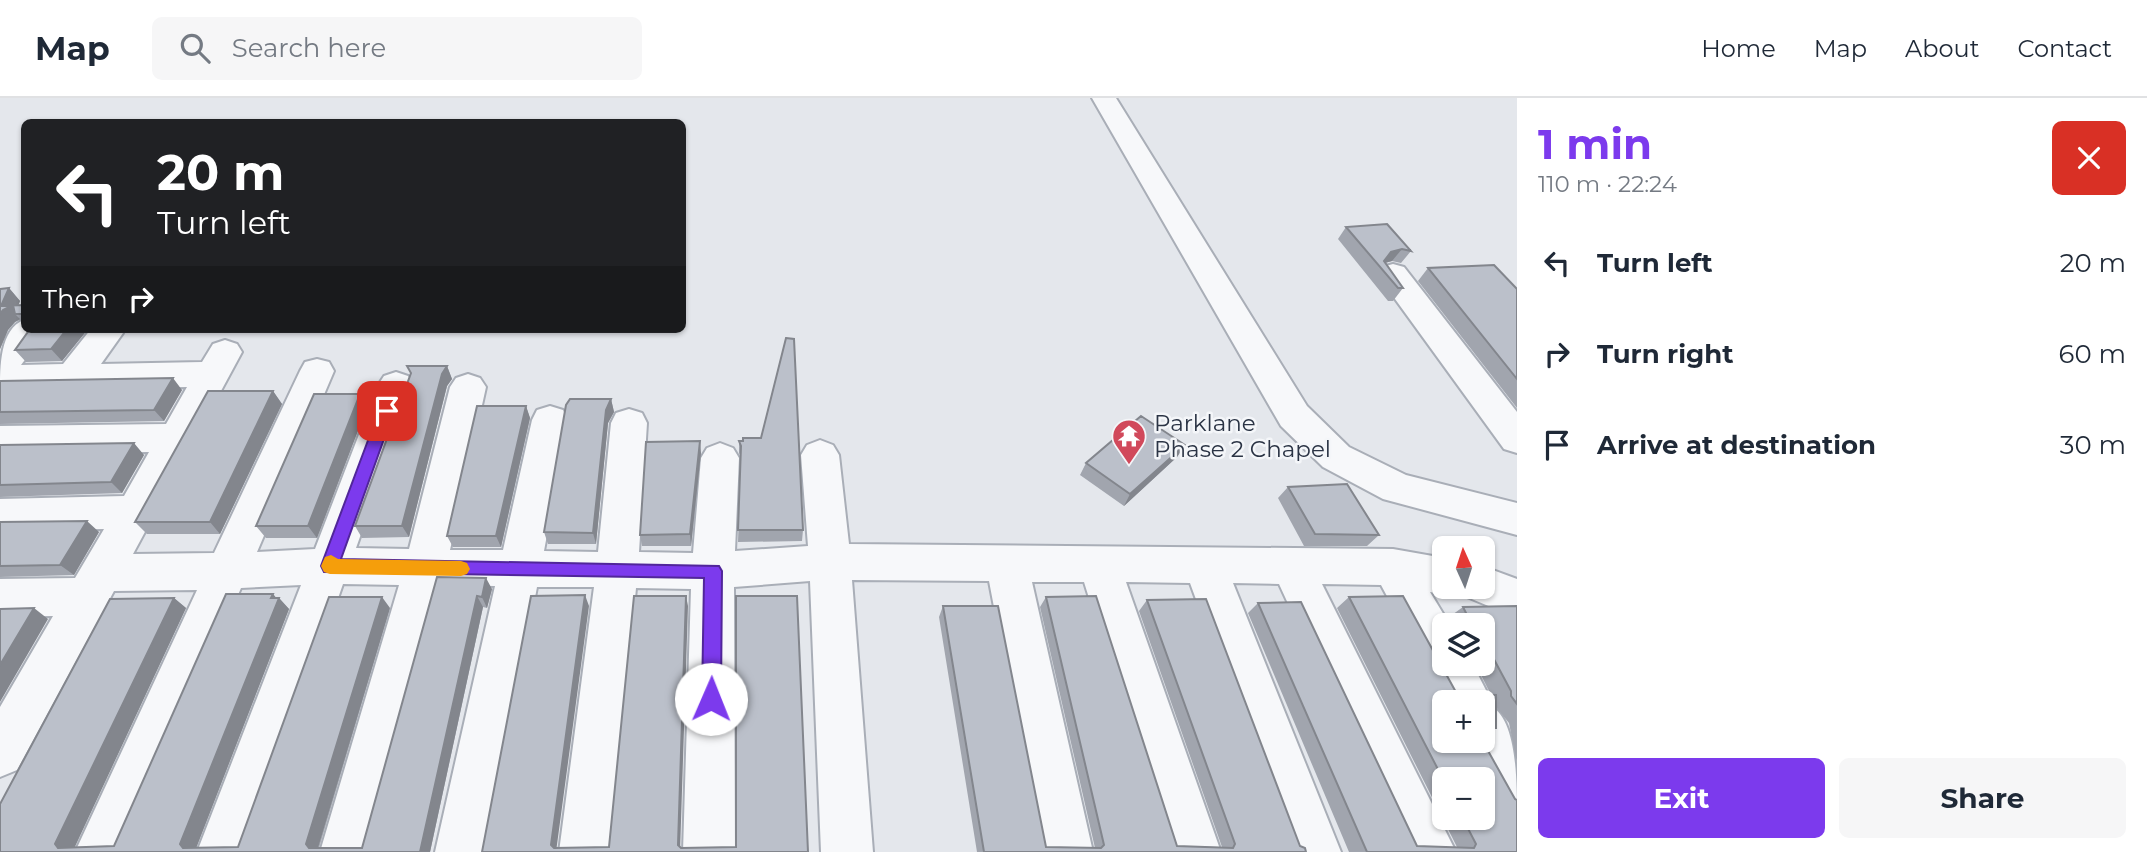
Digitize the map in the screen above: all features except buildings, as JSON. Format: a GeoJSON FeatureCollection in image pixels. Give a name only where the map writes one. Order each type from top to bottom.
{"type":"FeatureCollection","features":[{"type":"Feature","properties":{"kind":"street"},"geometry":{"type":"LineString","coordinates":[[1104,98],[1294,416],[1336,457],[1397,488],[1517,519]]}},
{"type":"Feature","properties":{"kind":"street"},"geometry":{"type":"LineString","coordinates":[[1393,274],[1517,439]]}},
{"type":"Feature","properties":{"kind":"street"},"geometry":{"type":"LineString","coordinates":[[0,368],[28,333]]}},
{"type":"Feature","properties":{"kind":"street"},"geometry":{"type":"LineString","coordinates":[[71,378],[106,334]]}},
{"type":"Feature","properties":{"kind":"street"},"geometry":{"type":"LineString","coordinates":[[0,378],[71,378],[219,363],[95,585],[17,695],[0,753]]}},
{"type":"Feature","properties":{"kind":"street"},"geometry":{"type":"LineString","coordinates":[[101,852],[317,371]]}},
{"type":"Feature","properties":{"kind":"street"},"geometry":{"type":"LineString","coordinates":[[223,852],[396,385]]}},
{"type":"Feature","properties":{"kind":"street"},"geometry":{"type":"LineString","coordinates":[[346,852],[425,568],[468,387]]}},
{"type":"Feature","properties":{"kind":"street"},"geometry":{"type":"LineString","coordinates":[[461,852],[550,419]]}},
{"type":"Feature","properties":{"kind":"street"},"geometry":{"type":"LineString","coordinates":[[585,852],[618,568],[629,423]]}},
{"type":"Feature","properties":{"kind":"street"},"geometry":{"type":"LineString","coordinates":[[0,440],[177,438]]}},
{"type":"Feature","properties":{"kind":"street"},"geometry":{"type":"LineString","coordinates":[[820,455],[830,562],[847,852]]}},
{"type":"Feature","properties":{"kind":"street"},"geometry":{"type":"LineString","coordinates":[[709,852],[713,571],[720,458]]}},
{"type":"Feature","properties":{"kind":"street"},"geometry":{"type":"LineString","coordinates":[[0,515],[136,512]]}},
{"type":"Feature","properties":{"kind":"street"},"geometry":{"type":"LineString","coordinates":[[0,598],[227,571],[330,566],[713,571],[830,562],[1291,565],[1394,567],[1432,574]]}},
{"type":"Feature","properties":{"kind":"street"},"geometry":{"type":"LineString","coordinates":[[1007,565],[1068,852]]}},
{"type":"Feature","properties":{"kind":"street"},"geometry":{"type":"LineString","coordinates":[[1099,565],[1195,852]]}},
{"type":"Feature","properties":{"kind":"street"},"geometry":{"type":"LineString","coordinates":[[1291,565],[1430,852]]}},
{"type":"Feature","properties":{"kind":"street"},"geometry":{"type":"LineString","coordinates":[[1205,566],[1315,852]]}},
{"type":"Feature","properties":{"kind":"street"},"geometry":{"type":"LineString","coordinates":[[1394,567],[1432,635]]}},
{"type":"Feature","properties":{"kind":"street"},"geometry":{"type":"LineString","coordinates":[[1495,590],[1517,599]]}},
{"type":"Feature","properties":{"kind":"street"},"geometry":{"type":"LineString","coordinates":[[1495,749],[1517,788]]}},
{"type":"Feature","properties":{"kind":"slow traffic"},"geometry":{"type":"LineString","coordinates":[[331,562],[330,566],[461,569]]}},
{"type":"Feature","properties":{"kind":"place","name":"Parklane Phase 2 Chapel"},"geometry":{"type":"Point","coordinates":[1129,466]}},
{"type":"Feature","properties":{"kind":"route"},"geometry":{"type":"LineString","coordinates":[[387,411],[330,566],[713,571],[711,699]]}}]}
